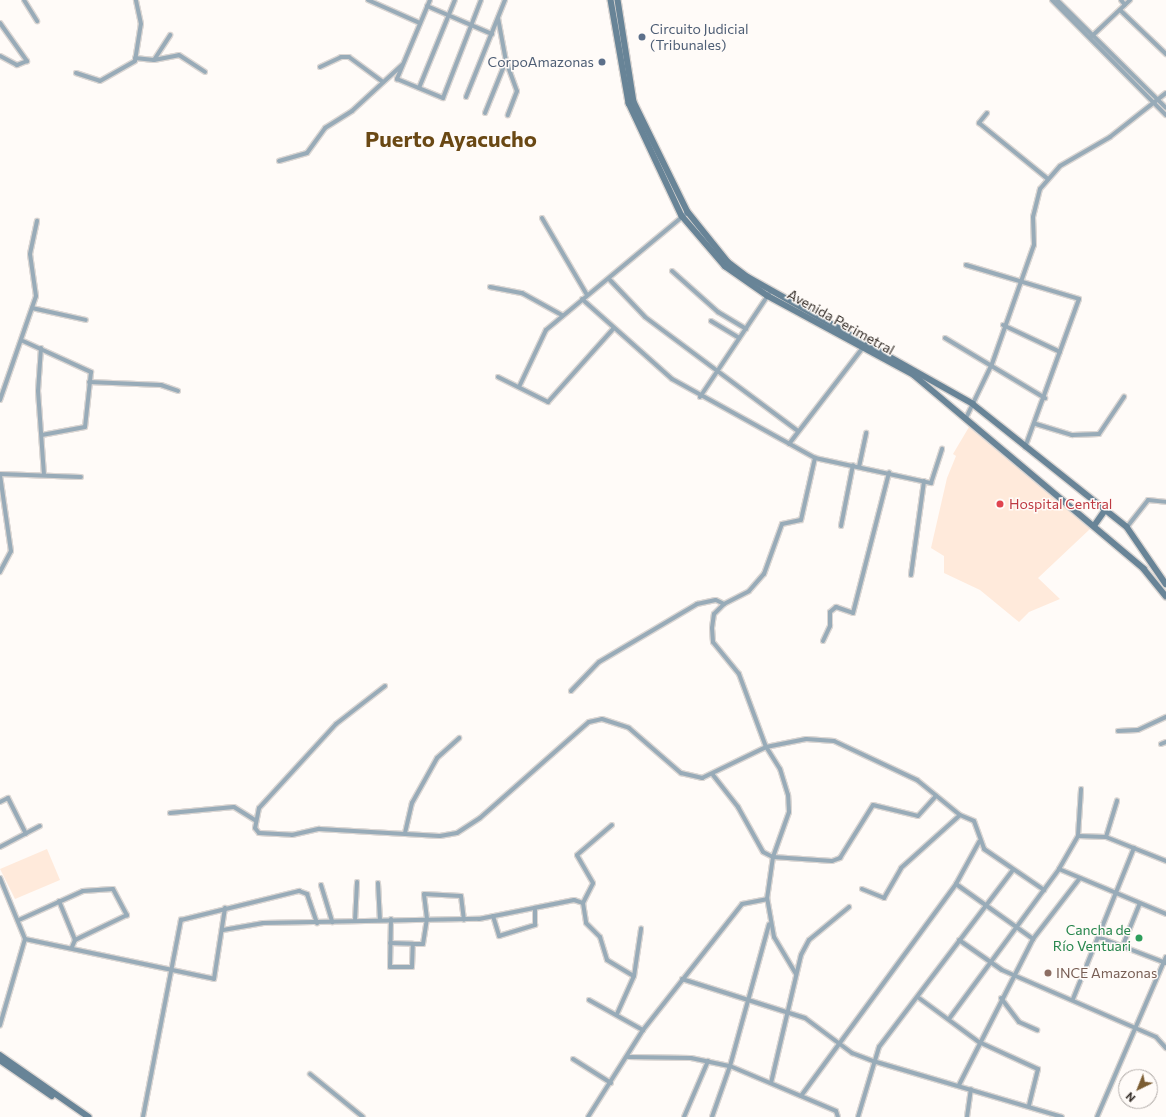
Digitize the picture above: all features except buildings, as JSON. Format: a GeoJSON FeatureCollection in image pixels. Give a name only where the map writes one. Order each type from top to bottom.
{"type":"FeatureCollection","features":[{"type":"Feature","properties":{"kind":"main road","name":"Avenida Perimetral"},"geometry":{"type":"LineString","coordinates":[[611,0],[629,104],[685,214],[725,266],[914,375],[1144,569],[1166,596]]}},
{"type":"Feature","properties":{"kind":"main road","name":"Avenida Perimetral"},"geometry":{"type":"LineString","coordinates":[[618,0],[634,102],[685,214]]}},
{"type":"Feature","properties":{"kind":"main road","name":"Avenida Perimetral"},"geometry":{"type":"LineString","coordinates":[[864,346],[973,404],[1127,527],[1166,584]]}},
{"type":"Feature","properties":{"kind":"main road"},"geometry":{"type":"LineString","coordinates":[[1094,526],[1106,509]]}},
{"type":"Feature","properties":{"kind":"main road"},"geometry":{"type":"LineString","coordinates":[[0,1055],[89,1117]]}},
{"type":"Feature","properties":{"kind":"main road"},"geometry":{"type":"LineString","coordinates":[[0,1060],[83,1117]]}},
{"type":"Feature","properties":{"kind":"street"},"geometry":{"type":"LineString","coordinates":[[24,0],[38,21]]}},
{"type":"Feature","properties":{"kind":"street"},"geometry":{"type":"LineString","coordinates":[[76,73],[100,81],[128,68],[135,58],[141,24],[136,0]]}},
{"type":"Feature","properties":{"kind":"street"},"geometry":{"type":"LineString","coordinates":[[368,0],[420,23]]}},
{"type":"Feature","properties":{"kind":"street"},"geometry":{"type":"LineString","coordinates":[[430,0],[397,79],[442,98],[481,0]]}},
{"type":"Feature","properties":{"kind":"street"},"geometry":{"type":"LineString","coordinates":[[419,88],[455,0]]}},
{"type":"Feature","properties":{"kind":"street"},"geometry":{"type":"LineString","coordinates":[[466,97],[505,0]]}},
{"type":"Feature","properties":{"kind":"street"},"geometry":{"type":"LineString","coordinates":[[1052,0],[1157,103],[1166,115]]}},
{"type":"Feature","properties":{"kind":"street"},"geometry":{"type":"LineString","coordinates":[[1057,0],[1091,37]]}},
{"type":"Feature","properties":{"kind":"street"},"geometry":{"type":"LineString","coordinates":[[1121,0],[1125,5]]}},
{"type":"Feature","properties":{"kind":"street"},"geometry":{"type":"LineString","coordinates":[[1091,37],[1130,0]]}},
{"type":"Feature","properties":{"kind":"street"},"geometry":{"type":"LineString","coordinates":[[427,6],[492,34]]}},
{"type":"Feature","properties":{"kind":"street"},"geometry":{"type":"LineString","coordinates":[[1120,10],[1166,54]]}},
{"type":"Feature","properties":{"kind":"street"},"geometry":{"type":"LineString","coordinates":[[498,18],[506,61],[517,91],[508,115]]}},
{"type":"Feature","properties":{"kind":"street"},"geometry":{"type":"LineString","coordinates":[[0,23],[27,61],[17,64],[0,56]]}},
{"type":"Feature","properties":{"kind":"street"},"geometry":{"type":"LineString","coordinates":[[154,60],[170,35]]}},
{"type":"Feature","properties":{"kind":"street"},"geometry":{"type":"LineString","coordinates":[[135,58],[154,60],[179,55],[205,72]]}},
{"type":"Feature","properties":{"kind":"street"},"geometry":{"type":"LineString","coordinates":[[320,67],[341,57],[350,57],[383,82]]}},
{"type":"Feature","properties":{"kind":"street"},"geometry":{"type":"LineString","coordinates":[[485,113],[506,61]]}},
{"type":"Feature","properties":{"kind":"street"},"geometry":{"type":"LineString","coordinates":[[279,161],[307,153],[325,128],[352,110],[403,64]]}},
{"type":"Feature","properties":{"kind":"street"},"geometry":{"type":"LineString","coordinates":[[966,418],[992,364],[1003,325],[1034,245],[1035,203],[1048,179],[1060,166],[1157,103],[1166,93]]}},
{"type":"Feature","properties":{"kind":"street"},"geometry":{"type":"LineString","coordinates":[[1157,103],[1166,108]]}},
{"type":"Feature","properties":{"kind":"street"},"geometry":{"type":"LineString","coordinates":[[987,113],[979,123],[1048,179]]}},
{"type":"Feature","properties":{"kind":"street"},"geometry":{"type":"LineString","coordinates":[[519,387],[546,330],[562,315],[609,279],[685,214]]}},
{"type":"Feature","properties":{"kind":"street"},"geometry":{"type":"LineString","coordinates":[[542,218],[587,295]]}},
{"type":"Feature","properties":{"kind":"street"},"geometry":{"type":"LineString","coordinates":[[0,400],[23,341],[36,296],[30,254],[37,221]]}},
{"type":"Feature","properties":{"kind":"street"},"geometry":{"type":"LineString","coordinates":[[966,265],[1079,299],[1036,424],[1026,447]]}},
{"type":"Feature","properties":{"kind":"street"},"geometry":{"type":"LineString","coordinates":[[672,271],[708,305],[746,329]]}},
{"type":"Feature","properties":{"kind":"street"},"geometry":{"type":"LineString","coordinates":[[609,279],[645,317],[798,431]]}},
{"type":"Feature","properties":{"kind":"street"},"geometry":{"type":"LineString","coordinates":[[490,287],[522,293],[562,315]]}},
{"type":"Feature","properties":{"kind":"street"},"geometry":{"type":"LineString","coordinates":[[700,397],[770,293]]}},
{"type":"Feature","properties":{"kind":"street"},"geometry":{"type":"LineString","coordinates":[[582,299],[613,330],[672,379],[700,397],[815,458],[931,483],[942,449]]}},
{"type":"Feature","properties":{"kind":"street"},"geometry":{"type":"LineString","coordinates":[[32,308],[86,320]]}},
{"type":"Feature","properties":{"kind":"street"},"geometry":{"type":"LineString","coordinates":[[711,321],[739,338]]}},
{"type":"Feature","properties":{"kind":"street"},"geometry":{"type":"LineString","coordinates":[[1003,325],[1060,352]]}},
{"type":"Feature","properties":{"kind":"street"},"geometry":{"type":"LineString","coordinates":[[498,377],[548,402],[613,330]]}},
{"type":"Feature","properties":{"kind":"street"},"geometry":{"type":"LineString","coordinates":[[945,338],[992,364],[1045,398]]}},
{"type":"Feature","properties":{"kind":"street"},"geometry":{"type":"LineString","coordinates":[[23,341],[91,372],[85,427],[42,436]]}},
{"type":"Feature","properties":{"kind":"street"},"geometry":{"type":"LineString","coordinates":[[789,444],[864,346]]}},
{"type":"Feature","properties":{"kind":"street"},"geometry":{"type":"LineString","coordinates":[[41,348],[38,391],[44,475]]}},
{"type":"Feature","properties":{"kind":"street"},"geometry":{"type":"LineString","coordinates":[[89,382],[161,385],[178,391]]}},
{"type":"Feature","properties":{"kind":"street"},"geometry":{"type":"LineString","coordinates":[[0,390],[4,393]]}},
{"type":"Feature","properties":{"kind":"street"},"geometry":{"type":"LineString","coordinates":[[1036,424],[1072,436],[1099,434],[1124,397]]}},
{"type":"Feature","properties":{"kind":"street"},"geometry":{"type":"LineString","coordinates":[[859,467],[866,433]]}},
{"type":"Feature","properties":{"kind":"street"},"geometry":{"type":"LineString","coordinates":[[796,974],[774,937],[770,922],[767,899],[773,856],[789,812],[788,795],[780,769],[766,747],[739,674],[713,642],[714,614],[724,604],[749,591],[764,574],[782,524],[800,520],[815,458]]}},
{"type":"Feature","properties":{"kind":"street"},"geometry":{"type":"LineString","coordinates":[[841,526],[853,466]]}},
{"type":"Feature","properties":{"kind":"street"},"geometry":{"type":"LineString","coordinates":[[823,641],[830,626],[830,612],[836,607],[852,613],[889,473]]}},
{"type":"Feature","properties":{"kind":"street"},"geometry":{"type":"LineString","coordinates":[[0,572],[11,551],[0,474],[81,477]]}},
{"type":"Feature","properties":{"kind":"street"},"geometry":{"type":"LineString","coordinates":[[910,575],[924,481]]}},
{"type":"Feature","properties":{"kind":"street"},"geometry":{"type":"LineString","coordinates":[[1127,527],[1148,500],[1166,502]]}},
{"type":"Feature","properties":{"kind":"street"},"geometry":{"type":"LineString","coordinates":[[571,691],[599,662],[697,604],[716,600],[724,604]]}},
{"type":"Feature","properties":{"kind":"street"},"geometry":{"type":"LineString","coordinates":[[385,686],[336,724],[259,808],[256,821],[259,833],[267,835],[320,829],[440,836],[468,827],[589,722],[602,719],[629,728],[681,773],[702,778],[712,775],[723,766],[766,747],[806,739],[834,741],[917,780],[960,815],[974,821],[979,842],[1014,870],[1044,890]]}},
{"type":"Feature","properties":{"kind":"street"},"geometry":{"type":"LineString","coordinates":[[1118,731],[1138,730],[1166,717]]}},
{"type":"Feature","properties":{"kind":"street"},"geometry":{"type":"LineString","coordinates":[[405,833],[412,803],[438,758],[459,738]]}},
{"type":"Feature","properties":{"kind":"street"},"geometry":{"type":"LineString","coordinates":[[1161,744],[1166,742]]}},
{"type":"Feature","properties":{"kind":"street"},"geometry":{"type":"LineString","coordinates":[[712,775],[738,807],[763,852],[773,856],[832,861],[840,858],[873,805],[918,816],[936,796]]}},
{"type":"Feature","properties":{"kind":"street"},"geometry":{"type":"LineString","coordinates":[[949,1019],[1015,925],[1059,869],[1078,836],[1081,789]]}},
{"type":"Feature","properties":{"kind":"street"},"geometry":{"type":"LineString","coordinates":[[0,802],[8,798],[26,834]]}},
{"type":"Feature","properties":{"kind":"street"},"geometry":{"type":"LineString","coordinates":[[1106,837],[1117,801]]}},
{"type":"Feature","properties":{"kind":"street"},"geometry":{"type":"LineString","coordinates":[[170,813],[234,807],[256,821]]}},
{"type":"Feature","properties":{"kind":"street"},"geometry":{"type":"LineString","coordinates":[[862,889],[884,898],[901,868],[960,815]]}},
{"type":"Feature","properties":{"kind":"street"},"geometry":{"type":"LineString","coordinates":[[612,825],[577,855],[593,883],[583,903],[586,923],[600,937],[607,960],[634,976]]}},
{"type":"Feature","properties":{"kind":"street"},"geometry":{"type":"LineString","coordinates":[[0,846],[40,826]]}},
{"type":"Feature","properties":{"kind":"street"},"geometry":{"type":"LineString","coordinates":[[1078,836],[1106,837],[1166,861]]}},
{"type":"Feature","properties":{"kind":"street"},"geometry":{"type":"LineString","coordinates":[[801,1096],[956,884],[979,842]]}},
{"type":"Feature","properties":{"kind":"street"},"geometry":{"type":"LineString","coordinates":[[1073,999],[1117,894],[1134,848]]}},
{"type":"Feature","properties":{"kind":"street"},"geometry":{"type":"LineString","coordinates":[[1059,869],[1166,914]]}},
{"type":"Feature","properties":{"kind":"street"},"geometry":{"type":"LineString","coordinates":[[858,1117],[873,1061],[879,1047],[919,998],[959,940],[1014,870]]}},
{"type":"Feature","properties":{"kind":"street"},"geometry":{"type":"LineString","coordinates":[[0,878],[19,920],[25,939],[0,1025]]}},
{"type":"Feature","properties":{"kind":"street"},"geometry":{"type":"LineString","coordinates":[[959,1085],[1001,998],[1016,976],[1033,939],[1080,878]]}},
{"type":"Feature","properties":{"kind":"street"},"geometry":{"type":"LineString","coordinates":[[356,882],[356,921]]}},
{"type":"Feature","properties":{"kind":"street"},"geometry":{"type":"LineString","coordinates":[[378,883],[380,919]]}},
{"type":"Feature","properties":{"kind":"street"},"geometry":{"type":"LineString","coordinates":[[956,884],[1033,939]]}},
{"type":"Feature","properties":{"kind":"street"},"geometry":{"type":"LineString","coordinates":[[321,885],[332,922]]}},
{"type":"Feature","properties":{"kind":"street"},"geometry":{"type":"LineString","coordinates":[[19,920],[83,891],[114,889],[127,915],[75,940],[72,947]]}},
{"type":"Feature","properties":{"kind":"street"},"geometry":{"type":"LineString","coordinates":[[143,1117],[181,920],[225,908],[303,891],[317,923]]}},
{"type":"Feature","properties":{"kind":"street"},"geometry":{"type":"LineString","coordinates":[[390,943],[423,944],[427,919],[424,894],[460,896],[464,920]]}},
{"type":"Feature","properties":{"kind":"street"},"geometry":{"type":"LineString","coordinates":[[588,1117],[628,1057],[643,1030],[742,904],[767,899]]}},
{"type":"Feature","properties":{"kind":"street"},"geometry":{"type":"LineString","coordinates":[[223,930],[263,923],[317,923],[380,919],[464,920],[535,910],[574,900],[583,903]]}},
{"type":"Feature","properties":{"kind":"street"},"geometry":{"type":"LineString","coordinates":[[59,901],[75,940]]}},
{"type":"Feature","properties":{"kind":"street"},"geometry":{"type":"LineString","coordinates":[[1123,945],[1140,903]]}},
{"type":"Feature","properties":{"kind":"street"},"geometry":{"type":"LineString","coordinates":[[771,1083],[790,1012],[796,974],[809,940],[849,907]]}},
{"type":"Feature","properties":{"kind":"street"},"geometry":{"type":"LineString","coordinates":[[25,939],[72,947],[214,979],[223,930],[225,908]]}},
{"type":"Feature","properties":{"kind":"street"},"geometry":{"type":"LineString","coordinates":[[494,916],[499,936],[535,925],[535,910]]}},
{"type":"Feature","properties":{"kind":"street"},"geometry":{"type":"LineString","coordinates":[[391,919],[390,967],[412,966],[413,944]]}},
{"type":"Feature","properties":{"kind":"street"},"geometry":{"type":"LineString","coordinates":[[712,1117],[730,1066],[770,922]]}},
{"type":"Feature","properties":{"kind":"street"},"geometry":{"type":"LineString","coordinates":[[617,1014],[634,976],[641,929]]}},
{"type":"Feature","properties":{"kind":"street"},"geometry":{"type":"LineString","coordinates":[[1098,937],[1123,945],[1165,963]]}},
{"type":"Feature","properties":{"kind":"street"},"geometry":{"type":"LineString","coordinates":[[959,940],[989,962],[1016,976],[1073,999],[1156,1037],[1166,1048]]}},
{"type":"Feature","properties":{"kind":"street"},"geometry":{"type":"LineString","coordinates":[[1097,1117],[1135,1027],[1165,963],[1166,957]]}},
{"type":"Feature","properties":{"kind":"street"},"geometry":{"type":"LineString","coordinates":[[682,979],[805,1018],[840,1044],[873,1061],[1029,1105],[1060,1117]]}},
{"type":"Feature","properties":{"kind":"street"},"geometry":{"type":"LineString","coordinates":[[919,998],[979,1042],[1038,1070],[1029,1105]]}},
{"type":"Feature","properties":{"kind":"street"},"geometry":{"type":"LineString","coordinates":[[1001,998],[1019,1022],[1036,1030]]}},
{"type":"Feature","properties":{"kind":"street"},"geometry":{"type":"LineString","coordinates":[[589,1000],[617,1014],[643,1030]]}},
{"type":"Feature","properties":{"kind":"street"},"geometry":{"type":"LineString","coordinates":[[628,1057],[708,1061],[730,1066],[836,1111],[838,1117]]}},
{"type":"Feature","properties":{"kind":"street"},"geometry":{"type":"LineString","coordinates":[[573,1059],[611,1083]]}},
{"type":"Feature","properties":{"kind":"street"},"geometry":{"type":"LineString","coordinates":[[684,1117],[708,1061]]}},
{"type":"Feature","properties":{"kind":"street"},"geometry":{"type":"LineString","coordinates":[[310,1074],[363,1117]]}},
{"type":"Feature","properties":{"kind":"street"},"geometry":{"type":"LineString","coordinates":[[967,1117],[971,1089]]}},
{"type":"Feature","properties":{"kind":"shaded area","name":"Hospital Central"},"geometry":{"type":"Polygon","coordinates":[[[969,427],[1090,529],[1038,578],[1060,599],[1029,612],[1019,622],[980,590],[944,573],[944,556],[931,548],[947,478],[956,456],[953,454],[969,427]]]}},
{"type":"Feature","properties":{"kind":"shaded area"},"geometry":{"type":"Polygon","coordinates":[[[47,849],[60,880],[15,899],[0,869],[47,849]]]}},
{"type":"Feature","properties":{"kind":"place","name":"Circuito Judicial (Tribunales)"},"geometry":{"type":"Point","coordinates":[642,37]}},
{"type":"Feature","properties":{"kind":"place","name":"CorpoAmazonas"},"geometry":{"type":"Point","coordinates":[602,62]}},
{"type":"Feature","properties":{"kind":"place","name":"Hospital Central"},"geometry":{"type":"Point","coordinates":[1000,504]}},
{"type":"Feature","properties":{"kind":"place","name":"Cancha de Río Ventuari"},"geometry":{"type":"Point","coordinates":[1139,938]}},
{"type":"Feature","properties":{"kind":"place","name":"INCE Amazonas"},"geometry":{"type":"Point","coordinates":[1048,973]}},
{"type":"Feature","properties":{"kind":"district","name":"Puerto Ayacucho"},"geometry":{"type":"Point","coordinates":[451,139]}}]}
